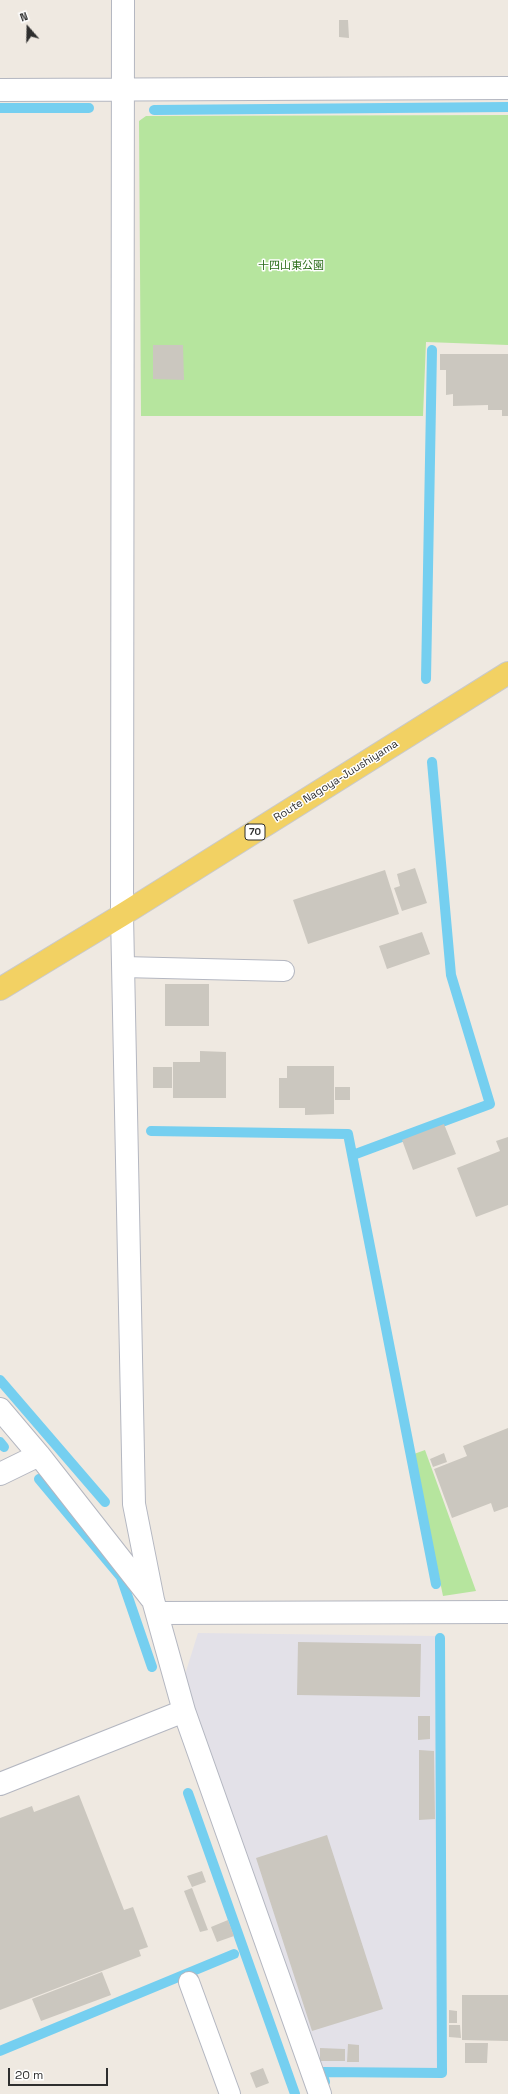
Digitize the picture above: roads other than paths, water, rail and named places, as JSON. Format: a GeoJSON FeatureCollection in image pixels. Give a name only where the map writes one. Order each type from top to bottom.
{"type":"FeatureCollection","features":[{"type":"Feature","properties":{"kind":"main road","name":"Route Nagoya-Juushiyama"},"geometry":{"type":"LineString","coordinates":[[0,989],[122,915],[508,673]]}},
{"type":"Feature","properties":{"kind":"street"},"geometry":{"type":"LineString","coordinates":[[123,0],[122,915],[134,1504],[155,1607],[184,1711],[320,2094]]}},
{"type":"Feature","properties":{"kind":"street"},"geometry":{"type":"LineString","coordinates":[[0,90],[508,88]]}},
{"type":"Feature","properties":{"kind":"street"},"geometry":{"type":"LineString","coordinates":[[0,1409],[39,1455],[155,1607]]}},
{"type":"Feature","properties":{"kind":"street"},"geometry":{"type":"LineString","coordinates":[[0,1474],[39,1455]]}},
{"type":"Feature","properties":{"kind":"street"},"geometry":{"type":"LineString","coordinates":[[155,1607],[508,1612]]}},
{"type":"Feature","properties":{"kind":"street"},"geometry":{"type":"LineString","coordinates":[[0,1784],[184,1711]]}},
{"type":"Feature","properties":{"kind":"lane"},"geometry":{"type":"LineString","coordinates":[[123,967],[284,971]]}},
{"type":"Feature","properties":{"kind":"lane"},"geometry":{"type":"LineString","coordinates":[[189,1982],[230,2094]]}},
{"type":"Feature","properties":{"kind":"waterway"},"geometry":{"type":"LineString","coordinates":[[154,110],[508,107]]}},
{"type":"Feature","properties":{"kind":"waterway"},"geometry":{"type":"LineString","coordinates":[[0,108],[89,108]]}},
{"type":"Feature","properties":{"kind":"waterway"},"geometry":{"type":"LineString","coordinates":[[426,679],[432,350]]}},
{"type":"Feature","properties":{"kind":"waterway"},"geometry":{"type":"LineString","coordinates":[[353,1155],[490,1104],[451,975],[432,762]]}},
{"type":"Feature","properties":{"kind":"waterway"},"geometry":{"type":"LineString","coordinates":[[151,1131],[348,1134],[436,1584]]}},
{"type":"Feature","properties":{"kind":"waterway"},"geometry":{"type":"LineString","coordinates":[[0,1380],[105,1502]]}},
{"type":"Feature","properties":{"kind":"waterway"},"geometry":{"type":"LineString","coordinates":[[0,1442],[4,1447]]}},
{"type":"Feature","properties":{"kind":"waterway"},"geometry":{"type":"LineString","coordinates":[[39,1479],[121,1577],[152,1667]]}},
{"type":"Feature","properties":{"kind":"waterway"},"geometry":{"type":"LineString","coordinates":[[325,2082],[322,2072],[442,2073],[440,1638]]}},
{"type":"Feature","properties":{"kind":"waterway"},"geometry":{"type":"LineString","coordinates":[[188,1793],[295,2094]]}},
{"type":"Feature","properties":{"kind":"waterway"},"geometry":{"type":"LineString","coordinates":[[0,2051],[234,1954]]}},
{"type":"Feature","properties":{"kind":"park label","name":"十四山東公園"},"geometry":{"type":"Point","coordinates":[291,266]}}]}
